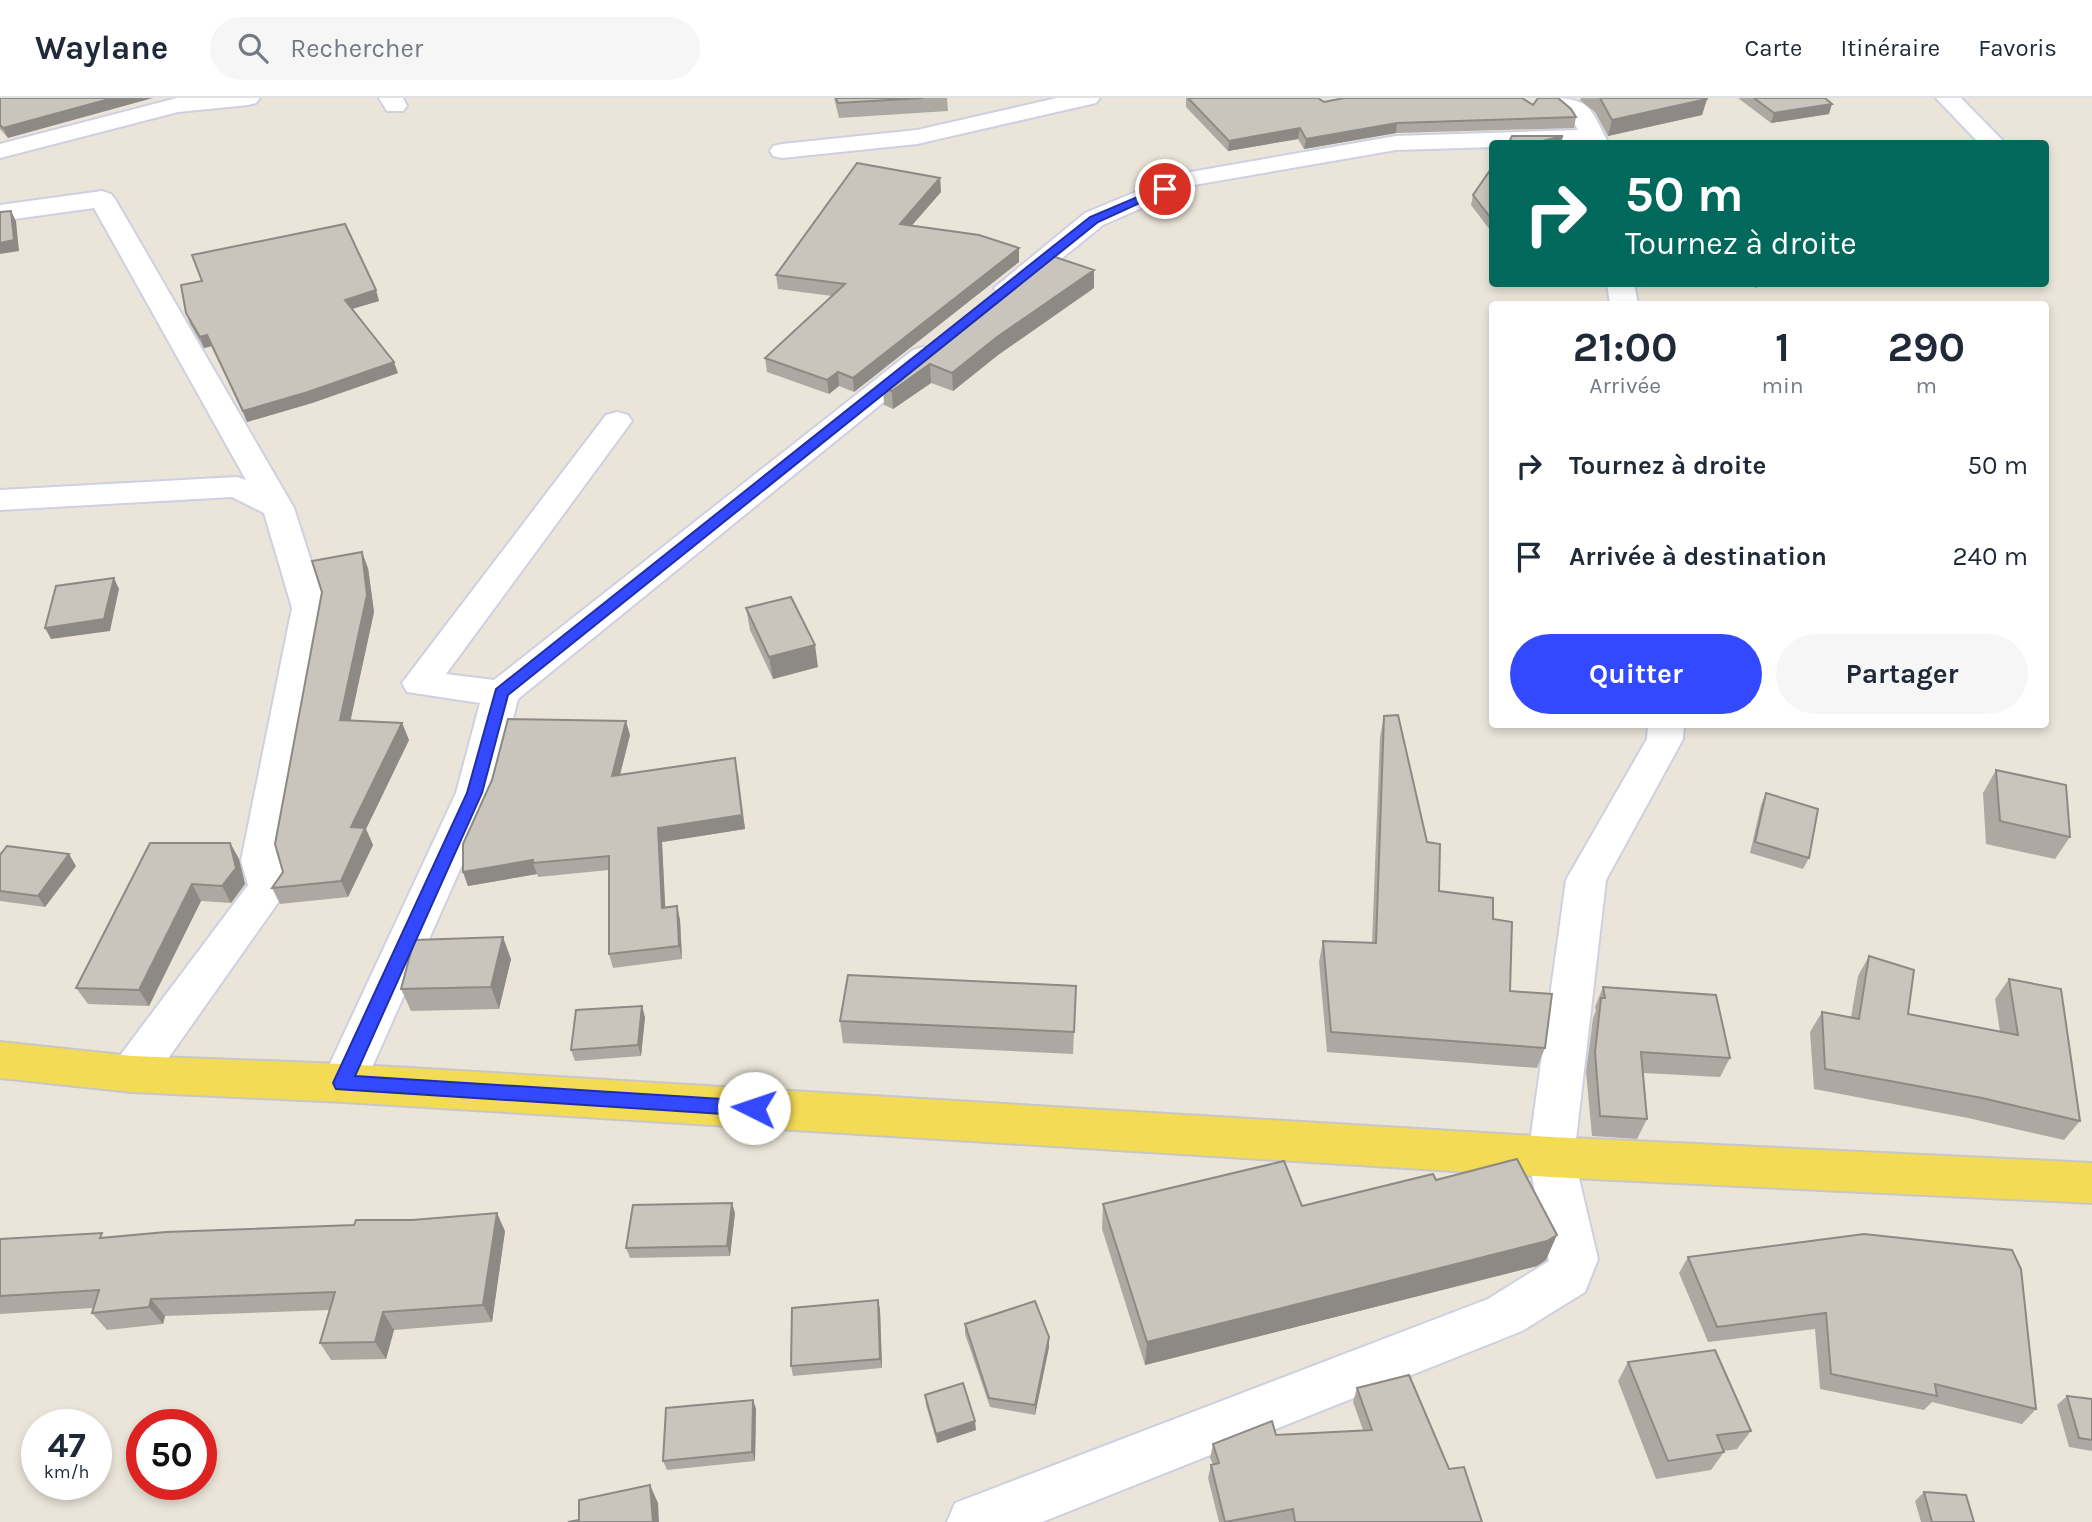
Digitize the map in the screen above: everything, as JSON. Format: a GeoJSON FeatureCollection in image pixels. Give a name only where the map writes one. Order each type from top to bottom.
{"type":"FeatureCollection","features":[{"type":"Feature","properties":{"kind":"main road"},"geometry":{"type":"LineString","coordinates":[[0,1060],[132,1074],[342,1083],[1551,1157],[2092,1183]]}},
{"type":"Feature","properties":{"kind":"street"},"geometry":{"type":"LineString","coordinates":[[0,151],[177,105],[248,98]]}},
{"type":"Feature","properties":{"kind":"street"},"geometry":{"type":"LineString","coordinates":[[782,150],[917,137],[1088,98]]}},
{"type":"Feature","properties":{"kind":"street"},"geometry":{"type":"LineString","coordinates":[[1560,98],[1581,113],[1595,140]]}},
{"type":"Feature","properties":{"kind":"street"},"geometry":{"type":"LineString","coordinates":[[1948,98],[1990,140]]}},
{"type":"Feature","properties":{"kind":"street"},"geometry":{"type":"LineString","coordinates":[[986,305],[1094,219],[1188,179],[1396,143],[1489,142]]}},
{"type":"Feature","properties":{"kind":"street"},"geometry":{"type":"LineString","coordinates":[[0,213],[102,199],[278,508],[309,608],[261,861],[269,887],[132,1074]]}},
{"type":"Feature","properties":{"kind":"street"},"geometry":{"type":"LineString","coordinates":[[342,1083],[475,793],[501,692],[943,340]]}},
{"type":"Feature","properties":{"kind":"street"},"geometry":{"type":"LineString","coordinates":[[501,692],[420,683],[617,421]]}},
{"type":"Feature","properties":{"kind":"street"},"geometry":{"type":"LineString","coordinates":[[0,500],[237,486],[278,508]]}},
{"type":"Feature","properties":{"kind":"street"},"geometry":{"type":"LineString","coordinates":[[974,1522],[1019,1513],[1505,1315],[1568,1276],[1574,1259],[1551,1157],[1586,880],[1665,739],[1665,728]]}},
{"type":"Feature","properties":{"kind":"building"},"geometry":{"type":"Polygon","coordinates":[[[0,98],[113,98],[3,128],[0,125],[0,98]]]}},
{"type":"Feature","properties":{"kind":"building"},"geometry":{"type":"Polygon","coordinates":[[[836,98],[923,98],[838,103],[836,98]]]}},
{"type":"Feature","properties":{"kind":"building"},"geometry":{"type":"Polygon","coordinates":[[[1188,98],[1318,98],[1324,102],[1344,98],[1522,98],[1533,105],[1538,98],[1558,98],[1576,117],[1397,123],[1306,139],[1300,128],[1229,141],[1188,98]]]}},
{"type":"Feature","properties":{"kind":"building"},"geometry":{"type":"Polygon","coordinates":[[[1600,98],[1707,98],[1707,99],[1612,120],[1600,98]]]}},
{"type":"Feature","properties":{"kind":"building"},"geometry":{"type":"Polygon","coordinates":[[[1754,98],[1825,98],[1832,104],[1774,113],[1754,98]]]}},
{"type":"Feature","properties":{"kind":"building"},"geometry":{"type":"Polygon","coordinates":[[[1512,136],[1563,136],[1546,140],[1510,140],[1512,136]]]}},
{"type":"Feature","properties":{"kind":"building"},"geometry":{"type":"Polygon","coordinates":[[[857,163],[940,178],[900,224],[979,235],[1019,248],[853,378],[838,372],[827,380],[765,358],[845,284],[776,275],[857,163]]]}},
{"type":"Feature","properties":{"kind":"building"},"geometry":{"type":"Polygon","coordinates":[[[1489,172],[1489,216],[1473,195],[1489,172]]]}},
{"type":"Feature","properties":{"kind":"building"},"geometry":{"type":"Polygon","coordinates":[[[11,211],[14,240],[0,243],[0,212],[11,211]]]}},
{"type":"Feature","properties":{"kind":"building"},"geometry":{"type":"Polygon","coordinates":[[[345,224],[376,290],[345,300],[394,362],[243,411],[207,335],[200,337],[186,313],[181,285],[202,281],[192,255],[345,224]]]}},
{"type":"Feature","properties":{"kind":"building"},"geometry":{"type":"Polygon","coordinates":[[[1049,255],[1094,270],[997,337],[952,373],[930,364],[892,391],[883,387],[1049,255]]]}},
{"type":"Feature","properties":{"kind":"building"},"geometry":{"type":"Polygon","coordinates":[[[362,552],[367,595],[340,720],[402,723],[351,827],[365,828],[341,881],[272,888],[283,872],[275,844],[322,592],[312,561],[362,552]]]}},
{"type":"Feature","properties":{"kind":"building"},"geometry":{"type":"Polygon","coordinates":[[[114,578],[104,619],[45,628],[56,586],[114,578]]]}},
{"type":"Feature","properties":{"kind":"building"},"geometry":{"type":"Polygon","coordinates":[[[791,597],[815,645],[769,657],[746,608],[791,597]]]}},
{"type":"Feature","properties":{"kind":"building"},"geometry":{"type":"Polygon","coordinates":[[[1398,715],[1427,842],[1440,844],[1439,891],[1493,898],[1493,919],[1512,922],[1510,991],[1552,994],[1545,1048],[1331,1032],[1323,941],[1376,943],[1384,716],[1398,715]]]}},
{"type":"Feature","properties":{"kind":"building"},"geometry":{"type":"Polygon","coordinates":[[[508,719],[626,721],[612,776],[735,758],[742,815],[658,828],[662,908],[677,906],[679,946],[609,954],[609,856],[533,863],[533,860],[463,872],[463,844],[492,780],[508,719]]]}},
{"type":"Feature","properties":{"kind":"building"},"geometry":{"type":"Polygon","coordinates":[[[1996,770],[2066,785],[2070,837],[2000,821],[1996,770]]]}},
{"type":"Feature","properties":{"kind":"building"},"geometry":{"type":"Polygon","coordinates":[[[1766,793],[1818,809],[1809,858],[1755,842],[1766,793]]]}},
{"type":"Feature","properties":{"kind":"building"},"geometry":{"type":"Polygon","coordinates":[[[150,843],[230,843],[236,868],[222,886],[192,884],[139,990],[76,988],[150,843]]]}},
{"type":"Feature","properties":{"kind":"building"},"geometry":{"type":"Polygon","coordinates":[[[7,846],[69,854],[38,896],[0,891],[0,855],[7,846]]]}},
{"type":"Feature","properties":{"kind":"building"},"geometry":{"type":"Polygon","coordinates":[[[503,937],[491,987],[401,989],[414,940],[503,937]]]}},
{"type":"Feature","properties":{"kind":"building"},"geometry":{"type":"Polygon","coordinates":[[[1869,956],[1914,970],[1908,1014],[2018,1035],[2009,979],[2061,989],[2080,1121],[1982,1098],[1825,1069],[1822,1012],[1859,1019],[1869,956]]]}},
{"type":"Feature","properties":{"kind":"building"},"geometry":{"type":"Polygon","coordinates":[[[848,975],[1076,986],[1074,1032],[840,1021],[848,975]]]}},
{"type":"Feature","properties":{"kind":"building"},"geometry":{"type":"Polygon","coordinates":[[[1603,987],[1716,995],[1730,1058],[1641,1052],[1647,1119],[1600,1116],[1595,1052],[1601,998],[1605,998],[1603,987]]]}},
{"type":"Feature","properties":{"kind":"building"},"geometry":{"type":"Polygon","coordinates":[[[642,1006],[638,1045],[571,1050],[576,1010],[642,1006]]]}},
{"type":"Feature","properties":{"kind":"building"},"geometry":{"type":"Polygon","coordinates":[[[1517,1159],[1557,1235],[1547,1241],[1147,1342],[1103,1204],[1284,1161],[1302,1206],[1433,1174],[1436,1180],[1517,1159]]]}},
{"type":"Feature","properties":{"kind":"building"},"geometry":{"type":"Polygon","coordinates":[[[732,1203],[727,1246],[626,1248],[633,1205],[732,1203]]]}},
{"type":"Feature","properties":{"kind":"building"},"geometry":{"type":"Polygon","coordinates":[[[497,1213],[483,1305],[383,1312],[375,1342],[320,1343],[335,1292],[151,1299],[149,1307],[92,1313],[99,1290],[0,1296],[0,1239],[102,1233],[100,1238],[166,1232],[354,1225],[356,1220],[412,1220],[497,1213]]]}},
{"type":"Feature","properties":{"kind":"building"},"geometry":{"type":"Polygon","coordinates":[[[1864,1234],[2012,1250],[2021,1269],[2036,1409],[1935,1384],[1937,1396],[1831,1374],[1826,1313],[1717,1327],[1688,1257],[1864,1234]]]}},
{"type":"Feature","properties":{"kind":"building"},"geometry":{"type":"Polygon","coordinates":[[[878,1300],[880,1359],[791,1366],[792,1308],[878,1300]]]}},
{"type":"Feature","properties":{"kind":"building"},"geometry":{"type":"Polygon","coordinates":[[[1035,1301],[1049,1337],[1035,1405],[989,1398],[965,1324],[1035,1301]]]}},
{"type":"Feature","properties":{"kind":"building"},"geometry":{"type":"Polygon","coordinates":[[[1715,1350],[1751,1431],[1717,1435],[1724,1452],[1668,1461],[1628,1362],[1715,1350]]]}},
{"type":"Feature","properties":{"kind":"building"},"geometry":{"type":"Polygon","coordinates":[[[1409,1375],[1449,1469],[1464,1467],[1482,1522],[1295,1522],[1293,1509],[1225,1522],[1211,1465],[1219,1463],[1213,1444],[1272,1421],[1276,1435],[1372,1430],[1357,1388],[1409,1375]]]}},
{"type":"Feature","properties":{"kind":"building"},"geometry":{"type":"Polygon","coordinates":[[[963,1383],[975,1421],[936,1434],[925,1395],[963,1383]]]}},
{"type":"Feature","properties":{"kind":"building"},"geometry":{"type":"Polygon","coordinates":[[[2067,1396],[2092,1399],[2092,1440],[2079,1438],[2067,1396]]]}},
{"type":"Feature","properties":{"kind":"building"},"geometry":{"type":"Polygon","coordinates":[[[753,1400],[752,1452],[663,1461],[666,1408],[753,1400]]]}},
{"type":"Feature","properties":{"kind":"building"},"geometry":{"type":"Polygon","coordinates":[[[650,1485],[653,1522],[568,1522],[579,1520],[579,1500],[650,1485]]]}},
{"type":"Feature","properties":{"kind":"building"},"geometry":{"type":"Polygon","coordinates":[[[1924,1492],[1966,1495],[1974,1522],[1932,1522],[1924,1492]]]}},
{"type":"Feature","properties":{"kind":"route"},"geometry":{"type":"LineString","coordinates":[[754,1108],[342,1083],[475,793],[501,692],[1094,219],[1165,189]]}}]}
